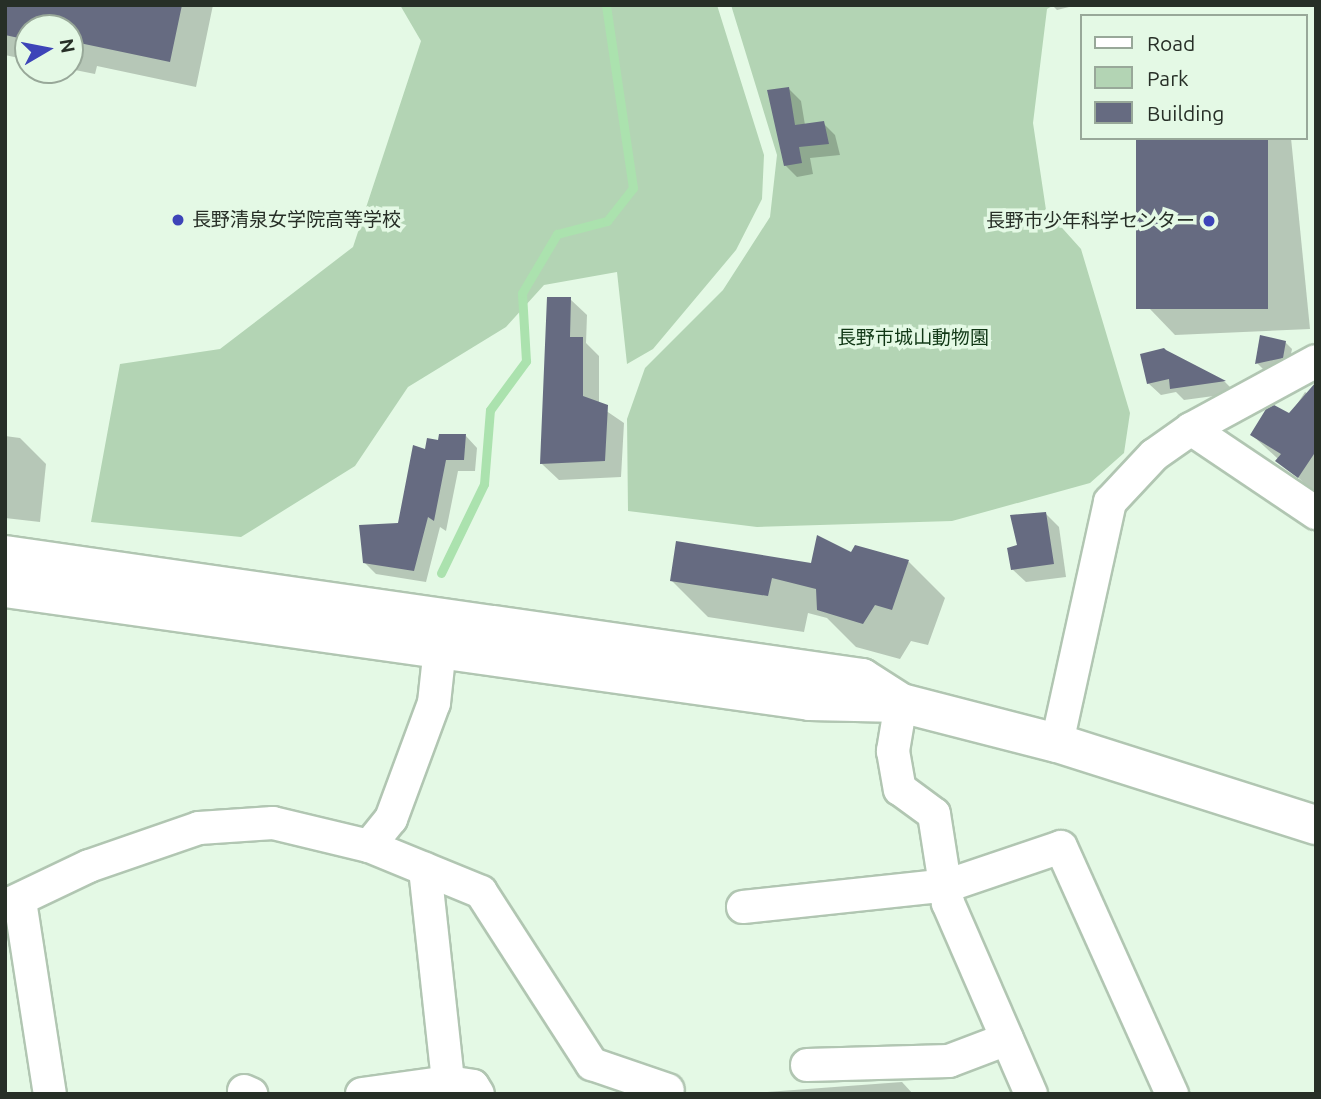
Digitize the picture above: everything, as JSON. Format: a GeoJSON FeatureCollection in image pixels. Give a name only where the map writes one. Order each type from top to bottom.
{"type":"FeatureCollection","features":[{"type":"Feature","properties":{"kind":"street"},"geometry":{"type":"LineString","coordinates":[[1057,743],[1110,502],[1154,456],[1191,429],[1316,361]]}},
{"type":"Feature","properties":{"kind":"street"},"geometry":{"type":"LineString","coordinates":[[1191,429],[1316,513]]}},
{"type":"Feature","properties":{"kind":"street"},"geometry":{"type":"LineString","coordinates":[[5,555],[862,678],[901,703]]}},
{"type":"Feature","properties":{"kind":"street"},"geometry":{"type":"LineString","coordinates":[[5,588],[822,703],[901,703],[1057,743],[1316,825]]}},
{"type":"Feature","properties":{"kind":"street"},"geometry":{"type":"LineString","coordinates":[[369,846],[391,819],[434,703],[440,648]]}},
{"type":"Feature","properties":{"kind":"street"},"geometry":{"type":"LineString","coordinates":[[901,703],[893,751],[900,789],[934,814],[949,886],[948,903],[1031,1094]]}},
{"type":"Feature","properties":{"kind":"street"},"geometry":{"type":"LineString","coordinates":[[50,1094],[12,903],[89,866],[200,828],[273,823],[369,846],[481,892],[592,1064],[668,1090]]}},
{"type":"Feature","properties":{"kind":"street"},"geometry":{"type":"LineString","coordinates":[[743,907],[949,886],[1061,847],[1172,1094]]}},
{"type":"Feature","properties":{"kind":"street"},"geometry":{"type":"LineString","coordinates":[[425,869],[448,1082]]}},
{"type":"Feature","properties":{"kind":"street"},"geometry":{"type":"LineString","coordinates":[[807,1065],[949,1061],[1007,1040]]}},
{"type":"Feature","properties":{"kind":"street"},"geometry":{"type":"LineString","coordinates":[[362,1094],[448,1082],[473,1086],[478,1094]]}},
{"type":"Feature","properties":{"kind":"green space"},"geometry":{"type":"Polygon","coordinates":[[[400,5],[717,5],[764,155],[762,199],[736,250],[653,349],[627,364],[617,272],[544,285],[506,327],[408,387],[355,466],[241,537],[91,522],[120,364],[220,349],[353,247],[421,41],[400,5]]]}},
{"type":"Feature","properties":{"kind":"green space","name":"長野市城山動物園"},"geometry":{"type":"Polygon","coordinates":[[[731,5],[1054,5],[1047,9],[1033,123],[1046,210],[1081,249],[1130,413],[1124,453],[1090,483],[952,521],[757,527],[628,511],[627,419],[645,368],[723,290],[770,217],[777,155],[731,5]]]}},
{"type":"Feature","properties":{"kind":"building"},"geometry":{"type":"Polygon","coordinates":[[[5,5],[182,5],[170,62],[84,44],[84,14],[14,14],[14,37],[5,35],[5,5]]]}},
{"type":"Feature","properties":{"kind":"building"},"geometry":{"type":"Polygon","coordinates":[[[789,87],[795,125],[824,121],[829,144],[799,147],[802,163],[784,166],[767,90],[789,87]]]}},
{"type":"Feature","properties":{"kind":"building","name":"長野市少年科学センター"},"geometry":{"type":"Polygon","coordinates":[[[1136,140],[1268,140],[1268,309],[1136,309],[1136,140]]]}},
{"type":"Feature","properties":{"kind":"building"},"geometry":{"type":"Polygon","coordinates":[[[547,297],[571,297],[570,337],[583,337],[583,396],[608,405],[605,461],[540,464],[547,297]]]}},
{"type":"Feature","properties":{"kind":"building"},"geometry":{"type":"Polygon","coordinates":[[[1260,335],[1286,341],[1283,358],[1255,364],[1260,335]]]}},
{"type":"Feature","properties":{"kind":"building"},"geometry":{"type":"Polygon","coordinates":[[[1164,348],[1226,381],[1170,389],[1169,379],[1147,384],[1140,354],[1164,348]]]}},
{"type":"Feature","properties":{"kind":"building"},"geometry":{"type":"Polygon","coordinates":[[[1316,382],[1316,451],[1298,478],[1275,461],[1281,454],[1250,435],[1266,409],[1274,405],[1289,413],[1316,382]]]}},
{"type":"Feature","properties":{"kind":"building"},"geometry":{"type":"Polygon","coordinates":[[[439,434],[466,434],[464,460],[446,460],[434,521],[428,517],[414,571],[363,563],[359,525],[398,523],[413,445],[425,449],[427,438],[438,440],[439,434]]]}},
{"type":"Feature","properties":{"kind":"building"},"geometry":{"type":"Polygon","coordinates":[[[1046,512],[1054,564],[1011,570],[1007,548],[1017,545],[1010,515],[1046,512]]]}},
{"type":"Feature","properties":{"kind":"building"},"geometry":{"type":"Polygon","coordinates":[[[817,535],[851,552],[855,545],[909,560],[892,610],[875,605],[863,624],[817,610],[816,589],[772,578],[768,596],[670,581],[676,541],[811,563],[817,535]]]}},
{"type":"Feature","properties":{"kind":"waterway"},"geometry":{"type":"LineString","coordinates":[[441,573],[484,484],[490,410],[526,361],[522,293],[557,234],[607,221],[633,188],[606,5]]}},
{"type":"Feature","properties":{"kind":"place","name":"長野清泉女学院高等学校"},"geometry":{"type":"Point","coordinates":[178,220]}},
{"type":"Feature","properties":{"kind":"place","name":"長野市少年科学センター"},"geometry":{"type":"Point","coordinates":[1209,221]}}]}
